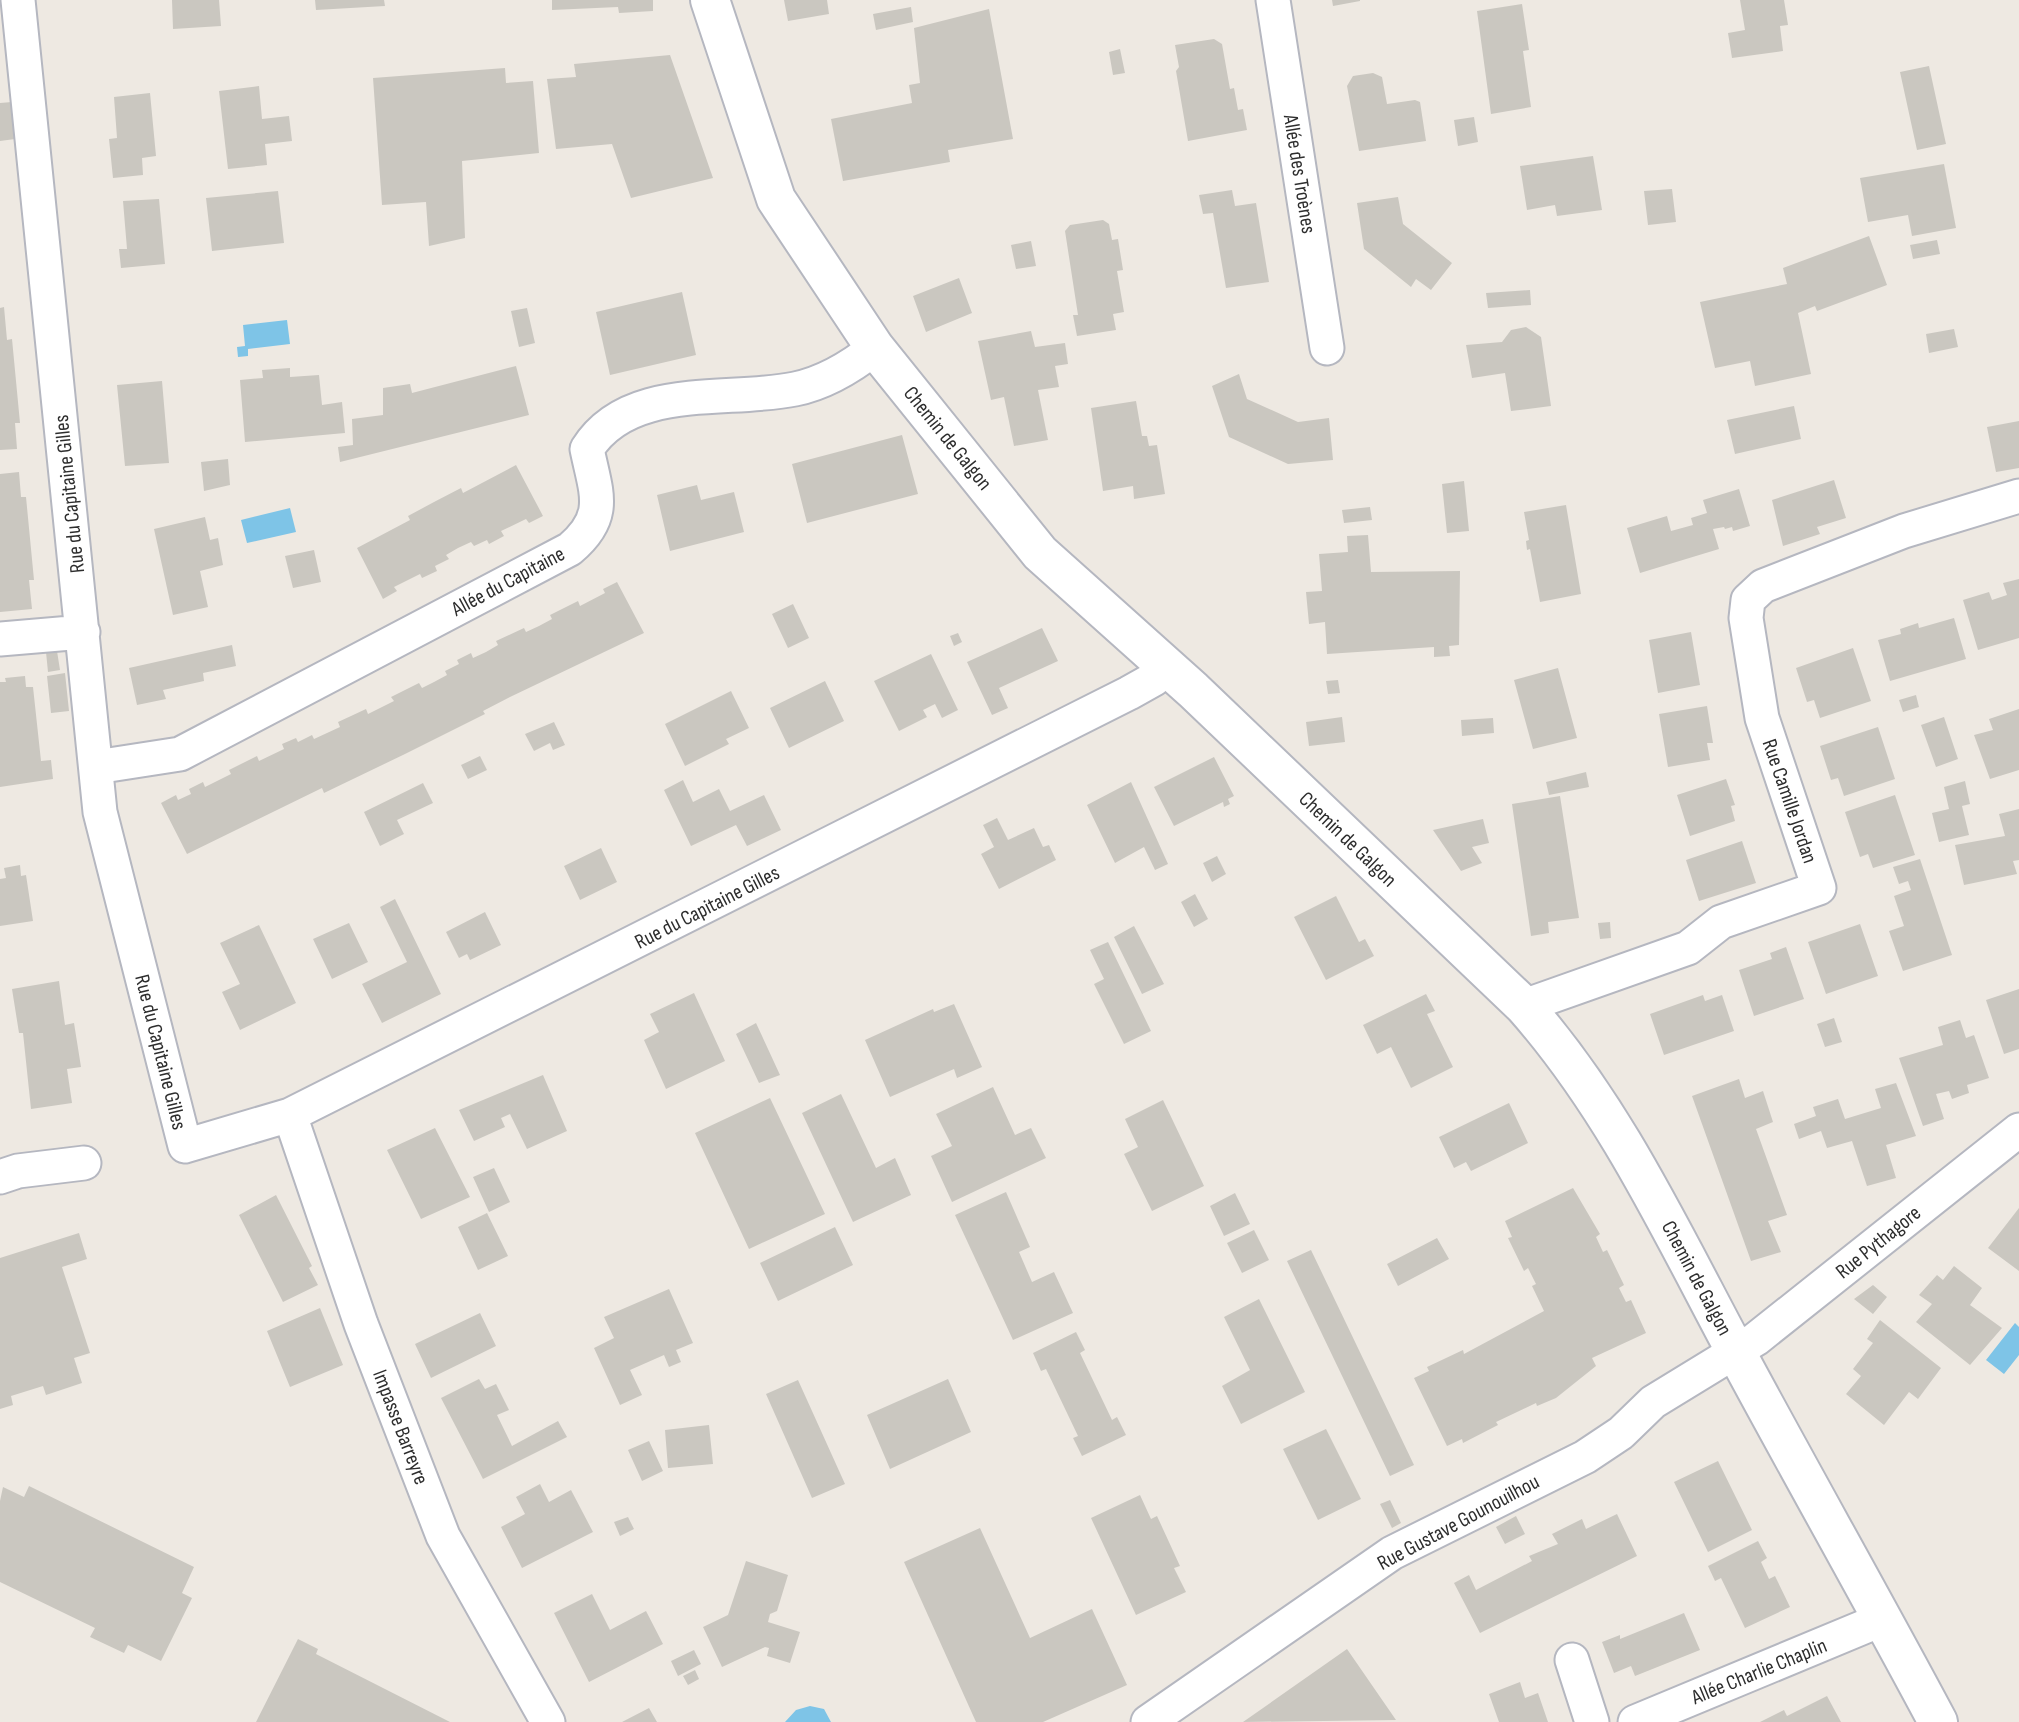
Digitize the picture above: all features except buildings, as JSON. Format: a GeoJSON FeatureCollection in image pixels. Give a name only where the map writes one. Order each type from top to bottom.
{"type":"FeatureCollection","features":[{"type":"Feature","properties":{"kind":"main road","name":"Chemin de Galgon"},"geometry":{"type":"LineString","coordinates":[[710,0],[776,199],[875,348],[1040,553],[1193,690],[1524,1006],[1560,1047],[1610,1120],[1938,1722]]}},
{"type":"Feature","properties":{"kind":"street","name":"Rue du Capitaine Gilles"},"geometry":{"type":"LineString","coordinates":[[18,0],[100,812],[185,1146],[290,1115],[1129,693],[1154,679],[1165,667]]}},
{"type":"Feature","properties":{"kind":"street","name":"Allée des Troènes"},"geometry":{"type":"LineString","coordinates":[[1273,0],[1327,348]]}},
{"type":"Feature","properties":{"kind":"street","name":"Allée du Capitaine"},"geometry":{"type":"LineString","coordinates":[[96,767],[180,754],[570,550],[585,536],[595,520],[598,497],[587,449],[597,433],[615,418],[636,409],[711,395],[749,395],[796,389],[834,376],[875,348]]}},
{"type":"Feature","properties":{"kind":"street","name":"Rue Camille Jordan"},"geometry":{"type":"LineString","coordinates":[[1524,1006],[1688,947],[1721,922],[1819,888],[1762,718],[1746,618],[1748,600],[1763,586],[1904,531],[2019,496]]}},
{"type":"Feature","properties":{"kind":"street"},"geometry":{"type":"LineString","coordinates":[[0,639],[83,632]]}},
{"type":"Feature","properties":{"kind":"street","name":"Impasse Barreyre"},"geometry":{"type":"LineString","coordinates":[[290,1115],[361,1324],[443,1536],[548,1722]]}},
{"type":"Feature","properties":{"kind":"street","name":"Rue Pythagore"},"geometry":{"type":"LineString","coordinates":[[1736,1352],[2019,1130]]}},
{"type":"Feature","properties":{"kind":"street"},"geometry":{"type":"LineString","coordinates":[[0,1177],[18,1171],[84,1163]]}},
{"type":"Feature","properties":{"kind":"street","name":"Rue Gustave Gounouilhou"},"geometry":{"type":"LineString","coordinates":[[1148,1722],[1392,1553],[1585,1457],[1621,1433],[1653,1402],[1736,1352]]}},
{"type":"Feature","properties":{"kind":"street","name":"Allée Charlie Chaplin"},"geometry":{"type":"LineString","coordinates":[[1635,1722],[1883,1619]]}},
{"type":"Feature","properties":{"kind":"street"},"geometry":{"type":"LineString","coordinates":[[1572,1660],[1592,1722]]}},
{"type":"Feature","properties":{"kind":"water"},"geometry":{"type":"Polygon","coordinates":[[[287,320],[290,344],[248,349],[248,356],[238,357],[237,347],[245,346],[243,325],[287,320]]]}},
{"type":"Feature","properties":{"kind":"water"},"geometry":{"type":"Polygon","coordinates":[[[290,508],[296,532],[247,543],[241,520],[290,508]]]}},
{"type":"Feature","properties":{"kind":"water"},"geometry":{"type":"Polygon","coordinates":[[[2015,1323],[2019,1327],[2019,1355],[2004,1374],[1986,1360],[2015,1323]]]}},
{"type":"Feature","properties":{"kind":"water"},"geometry":{"type":"Polygon","coordinates":[[[810,1706],[824,1709],[831,1722],[785,1722],[796,1710],[810,1706]]]}}]}
